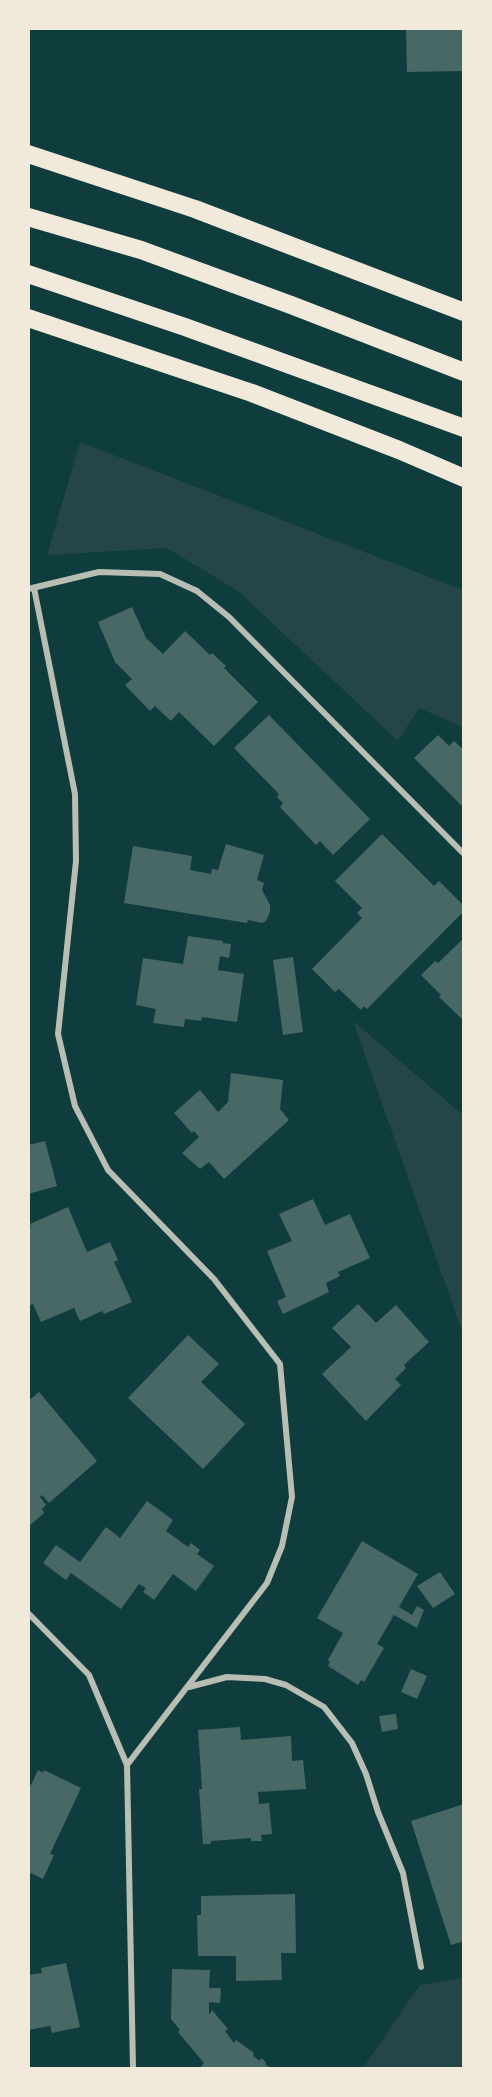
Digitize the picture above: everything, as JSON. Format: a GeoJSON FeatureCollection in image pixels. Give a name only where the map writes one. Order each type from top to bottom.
{"type":"FeatureCollection","features":[{"type":"Feature","properties":{"kind":"highway"},"geometry":{"type":"LineString","coordinates":[[28,154],[195,209],[464,312]]}},
{"type":"Feature","properties":{"kind":"highway"},"geometry":{"type":"LineString","coordinates":[[28,217],[141,250],[464,372]]}},
{"type":"Feature","properties":{"kind":"highway"},"geometry":{"type":"LineString","coordinates":[[28,274],[185,327],[464,428]]}},
{"type":"Feature","properties":{"kind":"highway"},"geometry":{"type":"LineString","coordinates":[[28,318],[252,393],[464,478]]}},
{"type":"Feature","properties":{"kind":"street"},"geometry":{"type":"LineString","coordinates":[[127,1765],[267,1583],[282,1546],[292,1497],[280,1364],[214,1279],[108,1170],[75,1107],[57,1034],[76,861],[75,794],[31,589],[99,572],[160,574],[197,591],[229,616],[464,854]]}},
{"type":"Feature","properties":{"kind":"street"},"geometry":{"type":"LineString","coordinates":[[28,1613],[89,1675],[127,1765],[134,2068]]}},
{"type":"Feature","properties":{"kind":"street"},"geometry":{"type":"LineString","coordinates":[[189,1687],[227,1677],[265,1678],[286,1685],[324,1707],[352,1743],[403,1873],[421,1967]]}},
{"type":"Feature","properties":{"kind":"shaded area"},"geometry":{"type":"Polygon","coordinates":[[[80,442],[463,590],[463,727],[419,708],[398,741],[238,591],[167,548],[47,555],[80,442]]]}},
{"type":"Feature","properties":{"kind":"shaded area"},"geometry":{"type":"Polygon","coordinates":[[[353,1021],[463,1115],[463,1334],[353,1021]]]}},
{"type":"Feature","properties":{"kind":"shaded area"},"geometry":{"type":"Polygon","coordinates":[[[463,1978],[463,2068],[363,2068],[420,1985],[463,1978]]]}},
{"type":"Feature","properties":{"kind":"building"},"geometry":{"type":"Polygon","coordinates":[[[406,28],[464,28],[464,71],[407,72],[406,28]]]}},
{"type":"Feature","properties":{"kind":"building"},"geometry":{"type":"Polygon","coordinates":[[[132,607],[146,638],[163,654],[185,631],[210,655],[212,653],[226,666],[224,668],[258,702],[214,746],[179,712],[171,721],[155,706],[150,711],[125,685],[132,679],[115,662],[98,622],[132,607]]]}},
{"type":"Feature","properties":{"kind":"building"},"geometry":{"type":"Polygon","coordinates":[[[269,715],[370,819],[333,855],[320,841],[316,845],[280,807],[283,803],[277,797],[279,794],[234,748],[269,715]]]}},
{"type":"Feature","properties":{"kind":"building"},"geometry":{"type":"Polygon","coordinates":[[[438,735],[449,746],[454,741],[464,750],[464,808],[414,758],[438,735]]]}},
{"type":"Feature","properties":{"kind":"building"},"geometry":{"type":"Polygon","coordinates":[[[382,834],[434,886],[439,881],[464,906],[464,911],[367,1009],[364,1006],[361,1010],[339,989],[335,992],[312,969],[362,918],[357,913],[362,908],[335,881],[382,834]]]}},
{"type":"Feature","properties":{"kind":"building"},"geometry":{"type":"Polygon","coordinates":[[[226,844],[264,855],[257,880],[264,883],[262,890],[270,905],[266,921],[262,923],[248,920],[247,923],[124,903],[133,846],[192,856],[190,870],[211,874],[212,869],[218,870],[226,844]]]}},
{"type":"Feature","properties":{"kind":"building"},"geometry":{"type":"Polygon","coordinates":[[[188,936],[231,944],[229,958],[220,956],[218,970],[244,974],[237,1022],[202,1017],[201,1021],[185,1019],[184,1027],[153,1023],[156,1009],[136,1005],[143,958],[183,964],[188,936]]]}},
{"type":"Feature","properties":{"kind":"building"},"geometry":{"type":"Polygon","coordinates":[[[464,938],[464,1021],[439,997],[441,995],[421,975],[435,961],[438,963],[464,938]]]}},
{"type":"Feature","properties":{"kind":"building"},"geometry":{"type":"Polygon","coordinates":[[[293,957],[303,1032],[283,1035],[273,960],[293,957]]]}},
{"type":"Feature","properties":{"kind":"building"},"geometry":{"type":"Polygon","coordinates":[[[231,1073],[283,1080],[280,1109],[289,1120],[224,1179],[209,1162],[200,1169],[182,1153],[199,1137],[194,1131],[192,1133],[174,1113],[200,1090],[218,1112],[228,1102],[231,1073]]]}},
{"type":"Feature","properties":{"kind":"building"},"geometry":{"type":"Polygon","coordinates":[[[45,1141],[57,1186],[28,1194],[28,1145],[45,1141]]]}},
{"type":"Feature","properties":{"kind":"building"},"geometry":{"type":"Polygon","coordinates":[[[313,1199],[325,1225],[350,1214],[370,1258],[338,1272],[340,1276],[326,1283],[329,1292],[283,1314],[277,1301],[286,1297],[267,1251],[292,1241],[279,1214],[313,1199]]]}},
{"type":"Feature","properties":{"kind":"building"},"geometry":{"type":"Polygon","coordinates":[[[68,1207],[87,1252],[110,1242],[118,1260],[114,1262],[132,1302],[104,1314],[102,1311],[80,1321],[74,1308],[41,1322],[33,1304],[30,1305],[28,1302],[28,1229],[31,1228],[30,1224],[68,1207]]]}},
{"type":"Feature","properties":{"kind":"building"},"geometry":{"type":"Polygon","coordinates":[[[358,1304],[376,1323],[396,1305],[429,1342],[404,1365],[406,1368],[395,1379],[401,1385],[366,1421],[322,1374],[351,1347],[332,1328],[358,1304]]]}},
{"type":"Feature","properties":{"kind":"building"},"geometry":{"type":"Polygon","coordinates":[[[188,1335],[219,1364],[201,1382],[245,1424],[203,1469],[128,1398],[188,1335]]]}},
{"type":"Feature","properties":{"kind":"building"},"geometry":{"type":"Polygon","coordinates":[[[39,1392],[97,1461],[49,1503],[42,1495],[40,1497],[46,1505],[42,1509],[44,1513],[28,1527],[28,1401],[39,1392]]]}},
{"type":"Feature","properties":{"kind":"building"},"geometry":{"type":"Polygon","coordinates":[[[147,1501],[173,1520],[166,1531],[188,1547],[191,1543],[200,1550],[197,1554],[214,1566],[196,1591],[173,1574],[154,1600],[143,1592],[146,1588],[139,1584],[121,1609],[71,1573],[66,1580],[43,1563],[56,1545],[80,1562],[106,1527],[120,1538],[147,1501]]]}},
{"type":"Feature","properties":{"kind":"building"},"geometry":{"type":"Polygon","coordinates":[[[362,1541],[418,1574],[399,1607],[412,1615],[417,1606],[424,1610],[417,1628],[394,1615],[377,1644],[384,1648],[364,1682],[361,1680],[358,1685],[328,1666],[330,1662],[328,1660],[343,1633],[317,1618],[362,1541]]]}},
{"type":"Feature","properties":{"kind":"building"},"geometry":{"type":"Polygon","coordinates":[[[440,1572],[455,1594],[433,1608],[417,1586],[440,1572]]]}},
{"type":"Feature","properties":{"kind":"building"},"geometry":{"type":"Polygon","coordinates":[[[411,1669],[427,1676],[417,1699],[401,1692],[411,1669]]]}},
{"type":"Feature","properties":{"kind":"building"},"geometry":{"type":"Polygon","coordinates":[[[396,1714],[398,1729],[382,1732],[379,1716],[396,1714]]]}},
{"type":"Feature","properties":{"kind":"building"},"geometry":{"type":"Polygon","coordinates":[[[240,1727],[241,1740],[291,1736],[292,1761],[303,1760],[306,1789],[258,1792],[259,1804],[269,1803],[272,1834],[261,1835],[262,1841],[251,1841],[251,1838],[211,1841],[211,1844],[203,1844],[198,1730],[240,1727]]]}},
{"type":"Feature","properties":{"kind":"building"},"geometry":{"type":"Polygon","coordinates":[[[38,1770],[43,1773],[44,1770],[81,1788],[50,1854],[54,1855],[43,1879],[31,1873],[28,1877],[28,1784],[31,1785],[38,1770]]]}},
{"type":"Feature","properties":{"kind":"building"},"geometry":{"type":"Polygon","coordinates":[[[464,1804],[464,1941],[451,1945],[411,1821],[464,1804]]]}},
{"type":"Feature","properties":{"kind":"building"},"geometry":{"type":"Polygon","coordinates":[[[295,1894],[296,1953],[281,1953],[282,1980],[236,1981],[236,1956],[198,1956],[197,1915],[201,1915],[201,1896],[295,1894]]]}},
{"type":"Feature","properties":{"kind":"building"},"geometry":{"type":"Polygon","coordinates":[[[66,1963],[80,2027],[52,2033],[50,2026],[28,2030],[28,1975],[42,1973],[41,1968],[66,1963]]]}},
{"type":"Feature","properties":{"kind":"building"},"geometry":{"type":"Polygon","coordinates":[[[172,1969],[210,1970],[209,1988],[221,1988],[220,2003],[209,2002],[209,2015],[212,2010],[228,2029],[225,2031],[234,2043],[236,2040],[254,2053],[253,2056],[260,2061],[261,2058],[271,2068],[200,2068],[204,2063],[178,2032],[180,2030],[171,2019],[172,1969]]]}}]}
